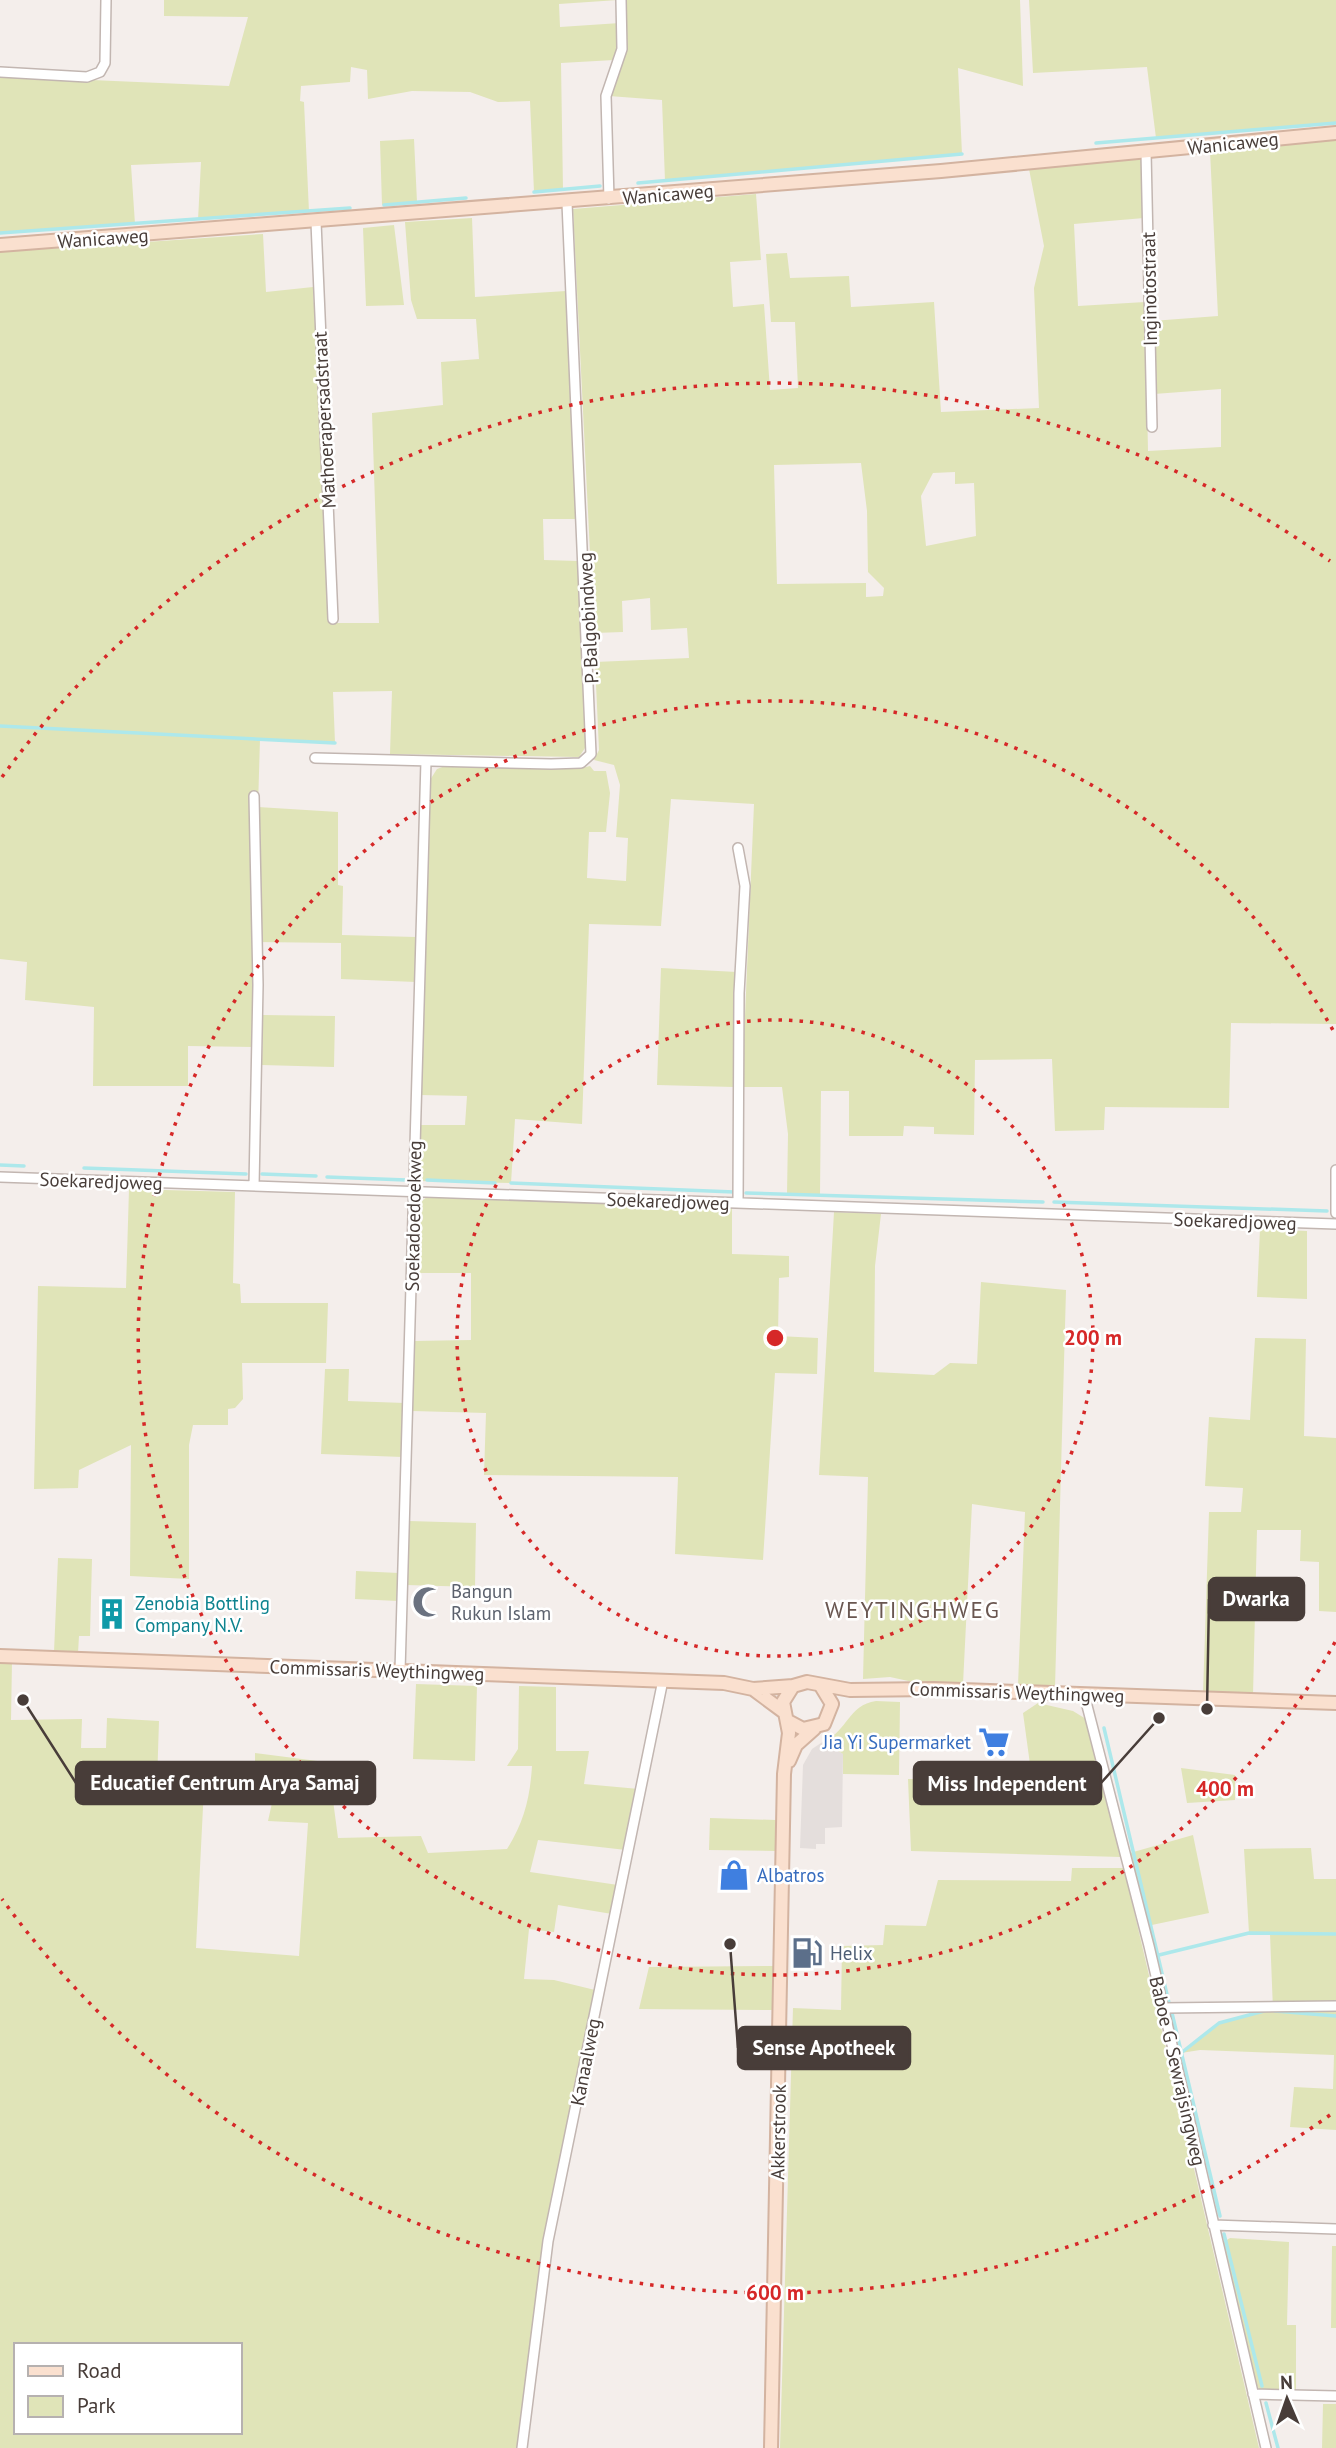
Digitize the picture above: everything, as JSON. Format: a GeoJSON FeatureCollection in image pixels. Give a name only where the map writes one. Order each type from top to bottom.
{"type":"FeatureCollection","features":[{"type":"Feature","properties":{"kind":"street"},"geometry":{"type":"LineString","coordinates":[[0,72],[93,76],[100,72],[105,63],[106,0]]}},
{"type":"Feature","properties":{"kind":"street"},"geometry":{"type":"LineString","coordinates":[[609,199],[606,96],[622,48],[621,0]]}},
{"type":"Feature","properties":{"kind":"street","name":"Wanicaweg"},"geometry":{"type":"LineString","coordinates":[[0,245],[567,203],[1336,133]]}},
{"type":"Feature","properties":{"kind":"street","name":"Inginotostraat"},"geometry":{"type":"LineString","coordinates":[[1146,152],[1152,427]]}},
{"type":"Feature","properties":{"kind":"street","name":"P. Balgobindweg"},"geometry":{"type":"LineString","coordinates":[[315,758],[581,763],[588,760],[591,754],[567,203]]}},
{"type":"Feature","properties":{"kind":"street","name":"Mathoerapersadstraat"},"geometry":{"type":"LineString","coordinates":[[316,222],[333,619]]}},
{"type":"Feature","properties":{"kind":"street","name":"Soekadoedoekweg"},"geometry":{"type":"LineString","coordinates":[[400,1671],[426,761]]}},
{"type":"Feature","properties":{"kind":"street"},"geometry":{"type":"LineString","coordinates":[[254,796],[258,985],[254,1186]]}},
{"type":"Feature","properties":{"kind":"street"},"geometry":{"type":"LineString","coordinates":[[738,848],[745,886],[739,993],[738,1203]]}},
{"type":"Feature","properties":{"kind":"street"},"geometry":{"type":"LineString","coordinates":[[1336,1170],[1336,1213]]}},
{"type":"Feature","properties":{"kind":"street","name":"Soekaredjoweg"},"geometry":{"type":"LineString","coordinates":[[0,1177],[1336,1224]]}},
{"type":"Feature","properties":{"kind":"street","name":"Commissaris Weythingweg"},"geometry":{"type":"LineString","coordinates":[[0,1656],[663,1679],[738,1684],[753,1689],[786,1716]]}},
{"type":"Feature","properties":{"kind":"street","name":"Kanaalweg"},"geometry":{"type":"LineString","coordinates":[[522,2448],[548,2241],[663,1679]]}},
{"type":"Feature","properties":{"kind":"street"},"geometry":{"type":"LineString","coordinates":[[814,1729],[803,1729],[786,1716],[787,1693],[793,1686],[807,1682],[821,1685],[831,1697],[831,1712]]}},
{"type":"Feature","properties":{"kind":"street","name":"Commissaris Weythingweg"},"geometry":{"type":"LineString","coordinates":[[821,1685],[850,1690],[866,1688],[1336,1703]]}},
{"type":"Feature","properties":{"kind":"street","name":"Commissaris Weythingweg"},"geometry":{"type":"LineString","coordinates":[[753,1689],[793,1686]]}},
{"type":"Feature","properties":{"kind":"street"},"geometry":{"type":"LineString","coordinates":[[784,1774],[796,1745],[824,1724],[846,1696],[866,1688]]}},
{"type":"Feature","properties":{"kind":"street","name":"Baboe G Sewrajsingweg"},"geometry":{"type":"LineString","coordinates":[[1084,1694],[1164,2008],[1266,2448]]}},
{"type":"Feature","properties":{"kind":"street","name":"Akkerstrook"},"geometry":{"type":"LineString","coordinates":[[771,2448],[786,1716]]}},
{"type":"Feature","properties":{"kind":"street"},"geometry":{"type":"LineString","coordinates":[[1164,2008],[1336,2006]]}},
{"type":"Feature","properties":{"kind":"street"},"geometry":{"type":"LineString","coordinates":[[1213,2225],[1336,2229]]}},
{"type":"Feature","properties":{"kind":"street"},"geometry":{"type":"LineString","coordinates":[[1253,2394],[1336,2396]]}},
{"type":"Feature","properties":{"kind":"shaded area"},"geometry":{"type":"Polygon","coordinates":[[[824,1741],[843,1754],[842,1827],[825,1828],[825,1844],[816,1844],[816,1849],[800,1848],[803,1765],[812,1749],[824,1741]]]}},
{"type":"Feature","properties":{"kind":"green space"},"geometry":{"type":"Polygon","coordinates":[[[164,0],[618,0],[559,4],[560,27],[620,23],[621,43],[614,60],[561,63],[563,190],[534,192],[530,101],[498,102],[470,92],[412,91],[368,99],[367,70],[351,67],[350,82],[301,86],[309,212],[198,220],[201,162],[131,165],[135,224],[0,233],[0,76],[229,86],[248,17],[164,16],[164,0]]]}},
{"type":"Feature","properties":{"kind":"green space"},"geometry":{"type":"Polygon","coordinates":[[[624,0],[1020,0],[1023,86],[958,68],[962,154],[665,181],[662,100],[609,96],[627,38],[624,0]]]}},
{"type":"Feature","properties":{"kind":"green space"},"geometry":{"type":"Polygon","coordinates":[[[1029,0],[1336,0],[1336,123],[1156,138],[1147,67],[1033,73],[1029,0]]]}},
{"type":"Feature","properties":{"kind":"green space"},"geometry":{"type":"Polygon","coordinates":[[[414,139],[417,202],[382,205],[380,141],[414,139]]]}},
{"type":"Feature","properties":{"kind":"green space"},"geometry":{"type":"Polygon","coordinates":[[[1336,140],[1336,1024],[1231,1023],[1229,1108],[1105,1107],[1104,1130],[1055,1131],[1052,1059],[975,1060],[974,1135],[934,1134],[934,1127],[904,1126],[903,1136],[849,1136],[849,1091],[821,1091],[820,1195],[787,1194],[788,1134],[782,1087],[742,1087],[754,804],[671,799],[661,926],[589,924],[582,1124],[515,1119],[511,1183],[418,1181],[419,1125],[465,1125],[467,1096],[420,1095],[430,780],[437,769],[445,766],[590,766],[594,771],[606,771],[610,793],[606,832],[589,832],[587,878],[626,881],[628,838],[616,837],[620,785],[614,765],[594,760],[599,750],[595,662],[689,658],[687,628],[651,630],[650,598],[622,601],[623,632],[594,633],[573,209],[756,194],[761,260],[730,262],[733,307],[764,304],[770,390],[798,388],[795,322],[771,322],[766,254],[787,253],[790,278],[849,276],[851,307],[934,302],[941,412],[1039,408],[1034,288],[1044,246],[1029,169],[1140,158],[1143,162],[1144,218],[1074,224],[1078,306],[1145,302],[1148,451],[1221,447],[1221,389],[1154,394],[1152,321],[1218,316],[1210,151],[1336,140]],[[861,463],[774,465],[777,584],[866,583],[866,597],[883,596],[884,588],[868,572],[867,511],[861,463]],[[955,472],[933,473],[921,496],[926,546],[976,536],[974,483],[955,484],[955,472]]]}},
{"type":"Feature","properties":{"kind":"green space"},"geometry":{"type":"Polygon","coordinates":[[[472,218],[475,297],[566,291],[578,519],[543,519],[544,560],[578,561],[589,742],[579,757],[390,754],[392,691],[333,692],[335,743],[260,739],[258,807],[338,812],[338,885],[343,886],[342,935],[416,937],[416,982],[341,979],[341,943],[255,942],[254,1047],[188,1046],[188,1086],[93,1086],[94,1007],[25,1000],[27,962],[0,959],[0,252],[263,234],[266,292],[313,287],[330,623],[379,623],[372,413],[443,405],[441,362],[479,359],[476,319],[417,319],[411,300],[405,222],[472,218]]]}},
{"type":"Feature","properties":{"kind":"green space"},"geometry":{"type":"Polygon","coordinates":[[[394,225],[404,305],[366,306],[363,228],[394,225]]]}},
{"type":"Feature","properties":{"kind":"green space"},"geometry":{"type":"Polygon","coordinates":[[[661,968],[737,972],[734,1087],[657,1085],[661,968]]]}},
{"type":"Feature","properties":{"kind":"green space"},"geometry":{"type":"Polygon","coordinates":[[[263,1015],[335,1016],[334,1067],[262,1065],[263,1015]]]}},
{"type":"Feature","properties":{"kind":"green space"},"geometry":{"type":"Polygon","coordinates":[[[129,1189],[235,1192],[233,1283],[240,1284],[241,1303],[328,1303],[326,1363],[242,1363],[243,1399],[235,1408],[228,1409],[228,1425],[193,1425],[189,1445],[189,1579],[130,1576],[131,1445],[79,1470],[78,1488],[34,1489],[38,1286],[126,1288],[129,1189]]]}},
{"type":"Feature","properties":{"kind":"green space"},"geometry":{"type":"Polygon","coordinates":[[[427,1197],[732,1207],[732,1254],[789,1256],[789,1277],[779,1278],[778,1336],[818,1338],[817,1374],[775,1373],[763,1560],[675,1554],[678,1477],[484,1475],[486,1413],[412,1411],[414,1341],[471,1340],[471,1273],[417,1273],[419,1203],[427,1197]]]}},
{"type":"Feature","properties":{"kind":"green space"},"geometry":{"type":"Polygon","coordinates":[[[834,1212],[881,1214],[875,1266],[874,1372],[934,1375],[950,1363],[977,1364],[981,1282],[1066,1290],[1055,1687],[1018,1685],[1025,1512],[972,1504],[963,1684],[913,1682],[890,1677],[863,1679],[868,1477],[819,1475],[834,1212]]]}},
{"type":"Feature","properties":{"kind":"green space"},"geometry":{"type":"Polygon","coordinates":[[[1260,1229],[1307,1231],[1307,1299],[1257,1297],[1260,1229]]]}},
{"type":"Feature","properties":{"kind":"green space"},"geometry":{"type":"Polygon","coordinates":[[[1255,1338],[1306,1339],[1304,1436],[1336,1438],[1336,1612],[1319,1611],[1319,1562],[1300,1561],[1301,1530],[1257,1530],[1253,1695],[1203,1694],[1209,1512],[1241,1512],[1243,1488],[1205,1486],[1209,1417],[1250,1420],[1255,1338]]]}},
{"type":"Feature","properties":{"kind":"green space"},"geometry":{"type":"Polygon","coordinates":[[[325,1369],[349,1369],[348,1401],[405,1403],[403,1457],[321,1454],[325,1369]]]}},
{"type":"Feature","properties":{"kind":"green space"},"geometry":{"type":"Polygon","coordinates":[[[409,1521],[476,1523],[475,1587],[406,1585],[409,1521]]]}},
{"type":"Feature","properties":{"kind":"green space"},"geometry":{"type":"Polygon","coordinates":[[[58,1558],[92,1559],[90,1636],[79,1636],[78,1653],[54,1652],[58,1558]]]}},
{"type":"Feature","properties":{"kind":"green space"},"geometry":{"type":"Polygon","coordinates":[[[356,1571],[399,1573],[398,1601],[355,1599],[356,1571]]]}},
{"type":"Feature","properties":{"kind":"green space"},"geometry":{"type":"Polygon","coordinates":[[[0,1661],[12,1661],[11,1720],[82,1719],[81,1748],[106,1748],[107,1718],[159,1721],[157,1783],[204,1787],[196,1948],[299,1956],[308,1823],[268,1821],[272,1803],[255,1774],[255,1753],[372,1768],[372,1787],[331,1785],[338,1838],[421,1836],[428,1853],[507,1849],[525,1809],[532,1766],[507,1766],[518,1749],[519,1686],[556,1687],[556,1751],[589,1751],[584,1784],[639,1789],[626,1850],[538,1840],[530,1872],[618,1885],[612,1914],[558,1905],[554,1932],[529,1929],[524,1979],[554,1980],[595,1990],[545,2238],[518,2448],[0,2448],[0,1661]]]}},
{"type":"Feature","properties":{"kind":"green space"},"geometry":{"type":"Polygon","coordinates":[[[416,1684],[477,1686],[475,1761],[413,1759],[416,1684]]]}},
{"type":"Feature","properties":{"kind":"green space"},"geometry":{"type":"Polygon","coordinates":[[[876,1701],[900,1702],[899,1775],[843,1774],[843,1754],[824,1741],[832,1737],[859,1708],[876,1701]]]}},
{"type":"Feature","properties":{"kind":"green space"},"geometry":{"type":"Polygon","coordinates":[[[1038,1703],[1073,1711],[1086,1719],[1121,1857],[911,1851],[908,1779],[1032,1779],[1023,1713],[1038,1703]]]}},
{"type":"Feature","properties":{"kind":"green space"},"geometry":{"type":"Polygon","coordinates":[[[1181,1768],[1235,1775],[1235,1800],[1187,1803],[1181,1768]]]}},
{"type":"Feature","properties":{"kind":"green space"},"geometry":{"type":"Polygon","coordinates":[[[710,1818],[776,1820],[775,1851],[709,1850],[710,1818]]]}},
{"type":"Feature","properties":{"kind":"green space"},"geometry":{"type":"Polygon","coordinates":[[[1193,1835],[1209,1913],[1147,1926],[1130,1853],[1193,1835]]]}},
{"type":"Feature","properties":{"kind":"green space"},"geometry":{"type":"Polygon","coordinates":[[[1311,1848],[1314,1879],[1336,1879],[1336,2130],[1290,2127],[1294,2087],[1333,2089],[1334,2055],[1200,2050],[1181,2053],[1219,2023],[1273,2010],[1270,1934],[1249,1933],[1244,1849],[1311,1848]]]}},
{"type":"Feature","properties":{"kind":"green space"},"geometry":{"type":"Polygon","coordinates":[[[1072,1868],[1124,1868],[1259,2448],[780,2448],[793,2008],[841,2010],[842,1946],[883,1945],[885,1925],[926,1926],[938,1880],[1071,1881],[1072,1868]]]}},
{"type":"Feature","properties":{"kind":"green space"},"geometry":{"type":"Polygon","coordinates":[[[774,1966],[772,2010],[639,2009],[649,1967],[774,1966]]]}},
{"type":"Feature","properties":{"kind":"green space"},"geometry":{"type":"Polygon","coordinates":[[[1230,2238],[1289,2242],[1287,2325],[1296,2325],[1296,2391],[1259,2389],[1256,2384],[1222,2243],[1230,2238]]]}},
{"type":"Feature","properties":{"kind":"green space"},"geometry":{"type":"Polygon","coordinates":[[[1332,2246],[1336,2246],[1336,2328],[1331,2328],[1332,2246]]]}},
{"type":"Feature","properties":{"kind":"green space"},"geometry":{"type":"Polygon","coordinates":[[[1323,2404],[1336,2404],[1336,2448],[1322,2448],[1323,2404]]]}},
{"type":"Feature","properties":{"kind":"waterway"},"geometry":{"type":"LineString","coordinates":[[1096,143],[1336,123]]}},
{"type":"Feature","properties":{"kind":"waterway"},"geometry":{"type":"LineString","coordinates":[[638,183],[962,154]]}},
{"type":"Feature","properties":{"kind":"waterway"},"geometry":{"type":"LineString","coordinates":[[534,192],[600,186]]}},
{"type":"Feature","properties":{"kind":"waterway"},"geometry":{"type":"LineString","coordinates":[[384,205],[466,198]]}},
{"type":"Feature","properties":{"kind":"waterway"},"geometry":{"type":"LineString","coordinates":[[0,233],[350,208]]}},
{"type":"Feature","properties":{"kind":"waterway"},"geometry":{"type":"LineString","coordinates":[[0,726],[335,743]]}},
{"type":"Feature","properties":{"kind":"waterway"},"geometry":{"type":"LineString","coordinates":[[0,1165],[24,1166]]}},
{"type":"Feature","properties":{"kind":"waterway"},"geometry":{"type":"LineString","coordinates":[[84,1168],[246,1174]]}},
{"type":"Feature","properties":{"kind":"waterway"},"geometry":{"type":"LineString","coordinates":[[262,1174],[316,1176]]}},
{"type":"Feature","properties":{"kind":"waterway"},"geometry":{"type":"LineString","coordinates":[[327,1177],[406,1180]]}},
{"type":"Feature","properties":{"kind":"waterway"},"geometry":{"type":"LineString","coordinates":[[427,1180],[495,1183]]}},
{"type":"Feature","properties":{"kind":"waterway"},"geometry":{"type":"LineString","coordinates":[[511,1183],[734,1192]]}},
{"type":"Feature","properties":{"kind":"waterway"},"geometry":{"type":"LineString","coordinates":[[746,1193],[1043,1202]]}},
{"type":"Feature","properties":{"kind":"waterway"},"geometry":{"type":"LineString","coordinates":[[1054,1202],[1327,1211]]}},
{"type":"Feature","properties":{"kind":"waterway"},"geometry":{"type":"LineString","coordinates":[[1104,1728],[1169,2003]]}},
{"type":"Feature","properties":{"kind":"waterway"},"geometry":{"type":"LineString","coordinates":[[1159,1955],[1249,1933],[1336,1934]]}},
{"type":"Feature","properties":{"kind":"waterway"},"geometry":{"type":"LineString","coordinates":[[1181,2053],[1219,2023],[1264,2011]]}},
{"type":"Feature","properties":{"kind":"waterway"},"geometry":{"type":"LineString","coordinates":[[1275,2011],[1336,2016]]}},
{"type":"Feature","properties":{"kind":"waterway"},"geometry":{"type":"LineString","coordinates":[[1172,2013],[1220,2216]]}},
{"type":"Feature","properties":{"kind":"waterway"},"geometry":{"type":"LineString","coordinates":[[1224,2234],[1262,2386]]}},
{"type":"Feature","properties":{"kind":"waterway"},"geometry":{"type":"LineString","coordinates":[[1266,2403],[1278,2448]]}},
{"type":"Feature","properties":{"kind":"place","name":"Bangun Rukun Islam"},"geometry":{"type":"Point","coordinates":[428,1602]}},
{"type":"Feature","properties":{"kind":"place","name":"Zenobia Bottling Company N.V."},"geometry":{"type":"Point","coordinates":[112,1614]}},
{"type":"Feature","properties":{"kind":"place","name":"Educatief Centrum Arya Samaj"},"geometry":{"type":"Point","coordinates":[23,1700]}},
{"type":"Feature","properties":{"kind":"place","name":"Dwarka"},"geometry":{"type":"Point","coordinates":[1207,1709]}},
{"type":"Feature","properties":{"kind":"place","name":"Miss Independent"},"geometry":{"type":"Point","coordinates":[1159,1718]}},
{"type":"Feature","properties":{"kind":"place","name":"Jia Yi Supermarket"},"geometry":{"type":"Point","coordinates":[994,1742]}},
{"type":"Feature","properties":{"kind":"place","name":"Albatros"},"geometry":{"type":"Point","coordinates":[734,1875]}},
{"type":"Feature","properties":{"kind":"place","name":"Sense Apotheek"},"geometry":{"type":"Point","coordinates":[730,1944]}},
{"type":"Feature","properties":{"kind":"place","name":"Helix"},"geometry":{"type":"Point","coordinates":[807,1953]}},
{"type":"Feature","properties":{"kind":"district","name":"WEYTINGHWEG"},"geometry":{"type":"Point","coordinates":[913,1610]}}]}
